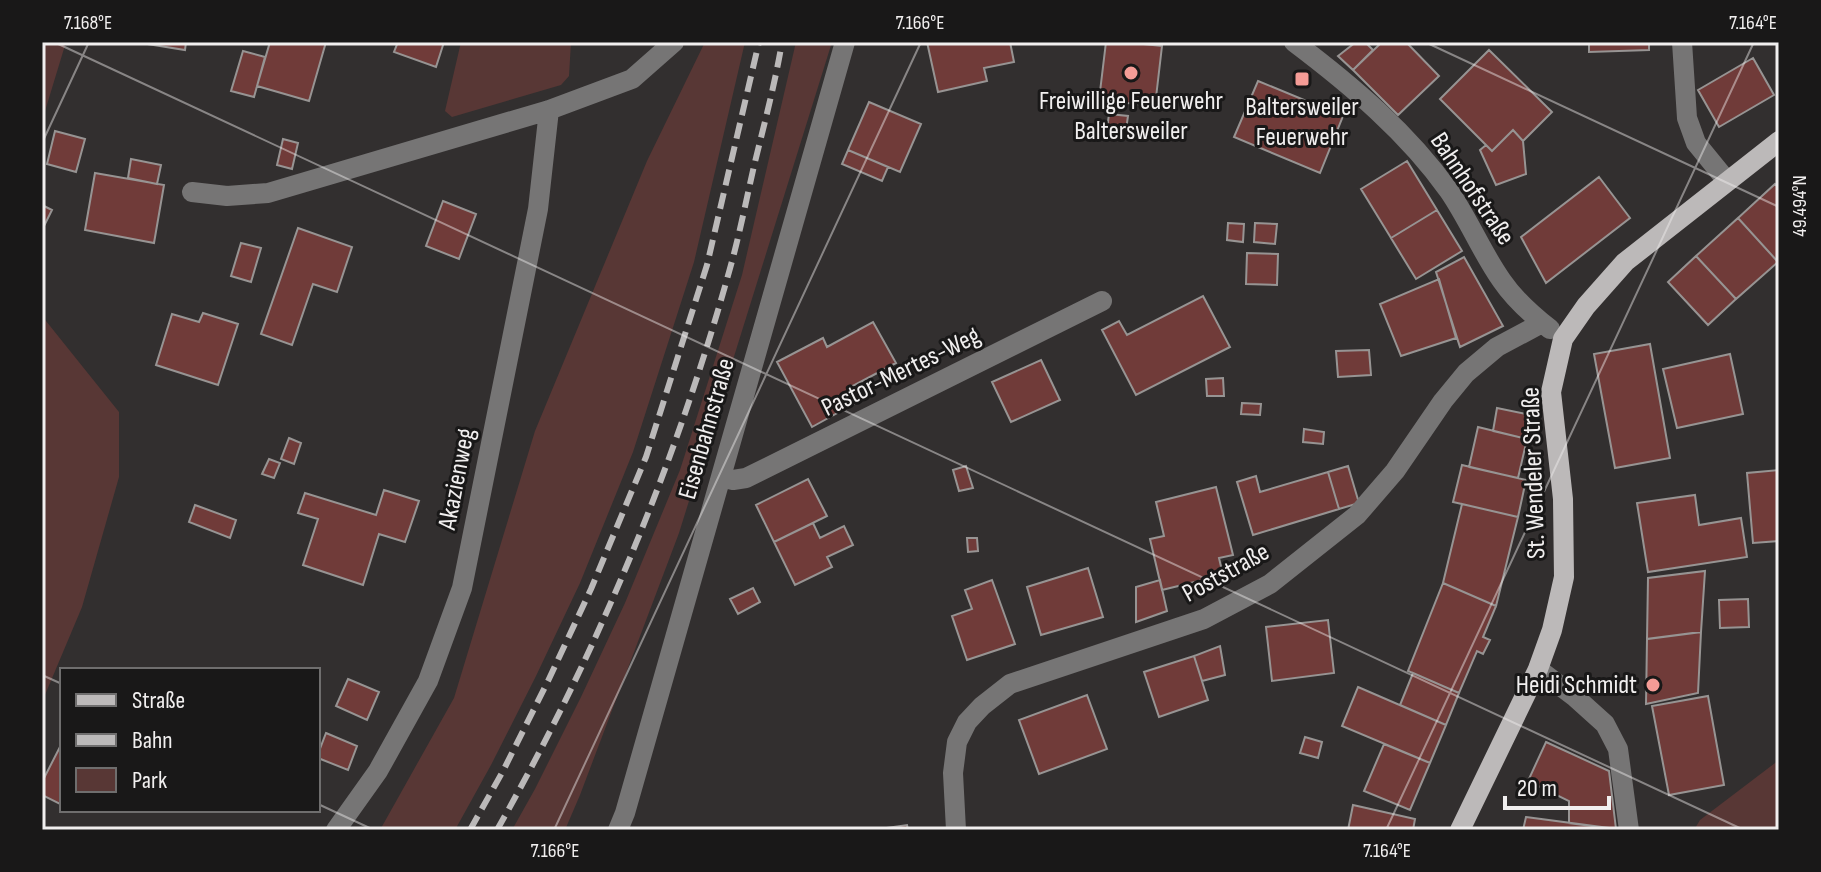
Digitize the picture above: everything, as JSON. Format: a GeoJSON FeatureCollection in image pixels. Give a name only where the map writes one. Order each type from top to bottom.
{"type":"FeatureCollection","features":[{"type":"Feature","properties":{"kind":"main road","name":"St. Wendeler Straße"},"geometry":{"type":"LineString","coordinates":[[1460,830],[1538,669],[1552,630],[1564,577],[1563,499],[1551,392],[1563,339],[1586,306],[1625,262],[1779,141]]}},
{"type":"Feature","properties":{"kind":"street"},"geometry":{"type":"LineString","coordinates":[[192,192],[227,196],[268,193],[549,110],[632,79],[674,42]]}},
{"type":"Feature","properties":{"kind":"street","name":"Eisenbahnstraße"},"geometry":{"type":"LineString","coordinates":[[618,830],[845,42]]}},
{"type":"Feature","properties":{"kind":"street","name":"Bahnhofstraße"},"geometry":{"type":"LineString","coordinates":[[1294,42],[1330,69],[1404,136],[1449,191],[1502,281],[1529,312],[1563,339]]}},
{"type":"Feature","properties":{"kind":"street"},"geometry":{"type":"LineString","coordinates":[[1682,42],[1687,118],[1696,143],[1727,181]]}},
{"type":"Feature","properties":{"kind":"street","name":"Akazienweg"},"geometry":{"type":"LineString","coordinates":[[336,830],[378,771],[428,681],[462,588],[538,209],[549,110]]}},
{"type":"Feature","properties":{"kind":"street","name":"Pastor-Mertes-Weg"},"geometry":{"type":"LineString","coordinates":[[721,477],[733,480],[746,478],[1102,301]]}},
{"type":"Feature","properties":{"kind":"street","name":"Poststraße"},"geometry":{"type":"LineString","coordinates":[[956,830],[953,773],[957,742],[967,722],[982,706],[1010,684],[1204,619],[1270,584],[1357,515],[1395,471],[1466,373],[1497,347],[1542,323]]}},
{"type":"Feature","properties":{"kind":"street"},"geometry":{"type":"LineString","coordinates":[[1538,669],[1605,724],[1618,749],[1629,830]]}},
{"type":"Feature","properties":{"kind":"green space"},"geometry":{"type":"Polygon","coordinates":[[[42,42],[66,42],[42,121],[42,42]]]}},
{"type":"Feature","properties":{"kind":"green space"},"geometry":{"type":"Polygon","coordinates":[[[461,42],[571,42],[569,76],[561,85],[452,117],[445,111],[461,42]]]}},
{"type":"Feature","properties":{"kind":"green space"},"geometry":{"type":"Polygon","coordinates":[[[705,42],[745,42],[694,262],[633,452],[580,583],[491,765],[455,830],[380,830],[454,698],[535,431],[647,161],[705,42]]]}},
{"type":"Feature","properties":{"kind":"green space"},"geometry":{"type":"Polygon","coordinates":[[[796,42],[832,42],[679,533],[565,830],[512,830],[581,697],[625,603],[680,470],[742,275],[796,42]]]}},
{"type":"Feature","properties":{"kind":"green space"},"geometry":{"type":"Polygon","coordinates":[[[42,316],[119,412],[119,477],[82,607],[42,702],[42,316]]]}},
{"type":"Feature","properties":{"kind":"green space"},"geometry":{"type":"Polygon","coordinates":[[[1779,760],[1779,830],[1694,830],[1700,820],[1779,760]]]}},
{"type":"Feature","properties":{"kind":"building"},"geometry":{"type":"Polygon","coordinates":[[[135,42],[186,42],[185,50],[135,42]]]}},
{"type":"Feature","properties":{"kind":"building"},"geometry":{"type":"Polygon","coordinates":[[[270,42],[326,42],[309,101],[257,86],[270,42]]]}},
{"type":"Feature","properties":{"kind":"building"},"geometry":{"type":"Polygon","coordinates":[[[398,42],[444,42],[436,67],[394,52],[398,42]]]}},
{"type":"Feature","properties":{"kind":"building"},"geometry":{"type":"Polygon","coordinates":[[[927,42],[1010,42],[1014,62],[984,68],[987,81],[938,92],[927,42]]]}},
{"type":"Feature","properties":{"kind":"building","name":"Freiwillige Feuerwehr Baltersweiler"},"geometry":{"type":"Polygon","coordinates":[[[1106,42],[1162,46],[1155,106],[1099,100],[1106,42]]]}},
{"type":"Feature","properties":{"kind":"building"},"geometry":{"type":"Polygon","coordinates":[[[1356,42],[1365,42],[1373,50],[1353,70],[1338,56],[1356,42]]]}},
{"type":"Feature","properties":{"kind":"building"},"geometry":{"type":"Polygon","coordinates":[[[1382,42],[1406,42],[1439,76],[1398,115],[1353,70],[1382,42]]]}},
{"type":"Feature","properties":{"kind":"building"},"geometry":{"type":"Polygon","coordinates":[[[1589,42],[1649,42],[1649,50],[1589,52],[1589,42]]]}},
{"type":"Feature","properties":{"kind":"building"},"geometry":{"type":"Polygon","coordinates":[[[1489,50],[1552,112],[1523,141],[1513,130],[1492,151],[1440,99],[1489,50]]]}},
{"type":"Feature","properties":{"kind":"building"},"geometry":{"type":"Polygon","coordinates":[[[243,51],[265,57],[254,97],[231,91],[243,51]]]}},
{"type":"Feature","properties":{"kind":"building"},"geometry":{"type":"Polygon","coordinates":[[[1753,58],[1774,95],[1719,127],[1698,90],[1753,58]]]}},
{"type":"Feature","properties":{"kind":"building"},"geometry":{"type":"Polygon","coordinates":[[[1258,81],[1343,116],[1320,173],[1234,137],[1258,81]]]}},
{"type":"Feature","properties":{"kind":"building"},"geometry":{"type":"Polygon","coordinates":[[[869,102],[921,124],[900,172],[848,150],[869,102]]]}},
{"type":"Feature","properties":{"kind":"building"},"geometry":{"type":"Polygon","coordinates":[[[1109,114],[1128,116],[1126,130],[1107,129],[1109,114]]]}},
{"type":"Feature","properties":{"kind":"building"},"geometry":{"type":"Polygon","coordinates":[[[1513,130],[1523,141],[1526,174],[1496,185],[1480,150],[1486,145],[1492,151],[1513,130]]]}},
{"type":"Feature","properties":{"kind":"building"},"geometry":{"type":"Polygon","coordinates":[[[55,131],[85,139],[76,172],[47,164],[55,131]]]}},
{"type":"Feature","properties":{"kind":"building"},"geometry":{"type":"Polygon","coordinates":[[[283,139],[298,143],[292,169],[277,165],[283,139]]]}},
{"type":"Feature","properties":{"kind":"building"},"geometry":{"type":"Polygon","coordinates":[[[848,150],[888,167],[882,181],[842,164],[848,150]]]}},
{"type":"Feature","properties":{"kind":"building"},"geometry":{"type":"Polygon","coordinates":[[[131,159],[161,165],[157,184],[128,178],[131,159]]]}},
{"type":"Feature","properties":{"kind":"building"},"geometry":{"type":"Polygon","coordinates":[[[1407,161],[1437,210],[1391,238],[1361,189],[1407,161]]]}},
{"type":"Feature","properties":{"kind":"building"},"geometry":{"type":"Polygon","coordinates":[[[95,173],[164,185],[154,243],[85,230],[95,173]]]}},
{"type":"Feature","properties":{"kind":"building"},"geometry":{"type":"Polygon","coordinates":[[[1599,177],[1630,218],[1546,283],[1521,237],[1599,177]]]}},
{"type":"Feature","properties":{"kind":"building"},"geometry":{"type":"Polygon","coordinates":[[[1775,184],[1779,188],[1779,263],[1738,218],[1775,184]]]}},
{"type":"Feature","properties":{"kind":"building"},"geometry":{"type":"Polygon","coordinates":[[[443,201],[476,214],[459,259],[426,246],[443,201]]]}},
{"type":"Feature","properties":{"kind":"building"},"geometry":{"type":"Polygon","coordinates":[[[42,205],[52,210],[43,228],[42,228],[42,205]]]}},
{"type":"Feature","properties":{"kind":"building"},"geometry":{"type":"Polygon","coordinates":[[[1437,210],[1462,251],[1416,279],[1391,238],[1437,210]]]}},
{"type":"Feature","properties":{"kind":"building"},"geometry":{"type":"Polygon","coordinates":[[[1738,218],[1778,262],[1736,299],[1696,256],[1738,218]]]}},
{"type":"Feature","properties":{"kind":"building"},"geometry":{"type":"Polygon","coordinates":[[[1228,223],[1244,224],[1243,242],[1227,240],[1228,223]]]}},
{"type":"Feature","properties":{"kind":"building"},"geometry":{"type":"Polygon","coordinates":[[[1255,223],[1277,224],[1275,244],[1254,242],[1255,223]]]}},
{"type":"Feature","properties":{"kind":"building"},"geometry":{"type":"Polygon","coordinates":[[[298,228],[352,247],[337,292],[313,284],[292,345],[261,334],[298,228]]]}},
{"type":"Feature","properties":{"kind":"building"},"geometry":{"type":"Polygon","coordinates":[[[241,243],[261,248],[251,282],[231,276],[241,243]]]}},
{"type":"Feature","properties":{"kind":"building"},"geometry":{"type":"Polygon","coordinates":[[[1247,253],[1278,254],[1277,285],[1246,284],[1247,253]]]}},
{"type":"Feature","properties":{"kind":"building"},"geometry":{"type":"Polygon","coordinates":[[[1696,256],[1736,299],[1708,325],[1668,282],[1696,256]]]}},
{"type":"Feature","properties":{"kind":"building"},"geometry":{"type":"Polygon","coordinates":[[[1464,257],[1503,326],[1460,347],[1436,272],[1464,257]]]}},
{"type":"Feature","properties":{"kind":"building"},"geometry":{"type":"Polygon","coordinates":[[[1439,279],[1456,338],[1401,356],[1380,304],[1439,279]]]}},
{"type":"Feature","properties":{"kind":"building"},"geometry":{"type":"Polygon","coordinates":[[[1203,296],[1230,347],[1136,395],[1102,330],[1119,321],[1127,335],[1203,296]]]}},
{"type":"Feature","properties":{"kind":"building"},"geometry":{"type":"Polygon","coordinates":[[[203,313],[238,324],[218,385],[156,365],[172,314],[199,322],[203,313]]]}},
{"type":"Feature","properties":{"kind":"building"},"geometry":{"type":"Polygon","coordinates":[[[873,322],[896,363],[849,388],[857,402],[812,427],[777,362],[823,338],[827,347],[873,322]]]}},
{"type":"Feature","properties":{"kind":"building"},"geometry":{"type":"Polygon","coordinates":[[[1650,344],[1670,458],[1615,468],[1594,354],[1650,344]]]}},
{"type":"Feature","properties":{"kind":"building"},"geometry":{"type":"Polygon","coordinates":[[[1369,350],[1371,375],[1338,377],[1336,351],[1369,350]]]}},
{"type":"Feature","properties":{"kind":"building"},"geometry":{"type":"Polygon","coordinates":[[[1730,354],[1743,414],[1677,428],[1663,369],[1730,354]]]}},
{"type":"Feature","properties":{"kind":"building"},"geometry":{"type":"Polygon","coordinates":[[[1041,360],[1060,400],[1011,422],[992,382],[1041,360]]]}},
{"type":"Feature","properties":{"kind":"building"},"geometry":{"type":"Polygon","coordinates":[[[1223,378],[1224,396],[1207,396],[1206,379],[1223,378]]]}},
{"type":"Feature","properties":{"kind":"building"},"geometry":{"type":"Polygon","coordinates":[[[1242,403],[1261,404],[1260,415],[1241,414],[1242,403]]]}},
{"type":"Feature","properties":{"kind":"building"},"geometry":{"type":"Polygon","coordinates":[[[1497,408],[1531,415],[1527,439],[1493,431],[1497,408]]]}},
{"type":"Feature","properties":{"kind":"building"},"geometry":{"type":"Polygon","coordinates":[[[1478,427],[1527,439],[1518,478],[1469,467],[1478,427]]]}},
{"type":"Feature","properties":{"kind":"building"},"geometry":{"type":"Polygon","coordinates":[[[1304,429],[1324,432],[1323,444],[1303,442],[1304,429]]]}},
{"type":"Feature","properties":{"kind":"building"},"geometry":{"type":"Polygon","coordinates":[[[289,438],[301,443],[294,464],[281,459],[289,438]]]}},
{"type":"Feature","properties":{"kind":"building"},"geometry":{"type":"Polygon","coordinates":[[[269,459],[280,463],[274,478],[262,474],[269,459]]]}},
{"type":"Feature","properties":{"kind":"building"},"geometry":{"type":"Polygon","coordinates":[[[1462,465],[1526,480],[1518,517],[1453,502],[1462,465]]]}},
{"type":"Feature","properties":{"kind":"building"},"geometry":{"type":"Polygon","coordinates":[[[966,466],[973,488],[959,491],[953,470],[966,466]]]}},
{"type":"Feature","properties":{"kind":"building"},"geometry":{"type":"Polygon","coordinates":[[[1348,466],[1359,503],[1339,509],[1328,472],[1348,466]]]}},
{"type":"Feature","properties":{"kind":"building"},"geometry":{"type":"Polygon","coordinates":[[[1779,470],[1779,541],[1753,543],[1747,473],[1779,470]]]}},
{"type":"Feature","properties":{"kind":"building"},"geometry":{"type":"Polygon","coordinates":[[[1328,472],[1339,509],[1253,535],[1237,482],[1256,476],[1260,492],[1328,472]]]}},
{"type":"Feature","properties":{"kind":"building"},"geometry":{"type":"Polygon","coordinates":[[[808,479],[827,516],[774,542],[756,505],[808,479]]]}},
{"type":"Feature","properties":{"kind":"building"},"geometry":{"type":"Polygon","coordinates":[[[1216,487],[1233,555],[1219,558],[1223,575],[1162,590],[1150,539],[1164,536],[1156,502],[1216,487]]]}},
{"type":"Feature","properties":{"kind":"building"},"geometry":{"type":"Polygon","coordinates":[[[384,490],[419,501],[405,542],[379,534],[363,585],[303,565],[318,519],[298,513],[305,493],[376,515],[384,490]]]}},
{"type":"Feature","properties":{"kind":"building"},"geometry":{"type":"Polygon","coordinates":[[[1695,495],[1699,525],[1741,518],[1747,557],[1648,572],[1637,503],[1695,495]]]}},
{"type":"Feature","properties":{"kind":"building"},"geometry":{"type":"Polygon","coordinates":[[[1462,504],[1518,517],[1496,606],[1443,583],[1462,504]]]}},
{"type":"Feature","properties":{"kind":"building"},"geometry":{"type":"Polygon","coordinates":[[[195,505],[236,520],[230,538],[189,522],[195,505]]]}},
{"type":"Feature","properties":{"kind":"building"},"geometry":{"type":"Polygon","coordinates":[[[813,523],[820,538],[844,526],[853,545],[827,557],[832,567],[795,585],[774,542],[813,523]]]}},
{"type":"Feature","properties":{"kind":"building"},"geometry":{"type":"Polygon","coordinates":[[[967,538],[977,538],[978,551],[968,552],[967,538]]]}},
{"type":"Feature","properties":{"kind":"building"},"geometry":{"type":"Polygon","coordinates":[[[1088,568],[1103,617],[1041,635],[1027,587],[1088,568]]]}},
{"type":"Feature","properties":{"kind":"building"},"geometry":{"type":"Polygon","coordinates":[[[1705,571],[1701,632],[1647,639],[1648,578],[1705,571]]]}},
{"type":"Feature","properties":{"kind":"building"},"geometry":{"type":"Polygon","coordinates":[[[992,580],[1015,644],[967,660],[952,616],[972,609],[965,590],[992,580]]]}},
{"type":"Feature","properties":{"kind":"building"},"geometry":{"type":"Polygon","coordinates":[[[1160,580],[1167,611],[1136,622],[1136,587],[1160,580]]]}},
{"type":"Feature","properties":{"kind":"building"},"geometry":{"type":"Polygon","coordinates":[[[1443,583],[1496,606],[1483,637],[1490,640],[1483,654],[1477,651],[1459,693],[1408,671],[1443,583]]]}},
{"type":"Feature","properties":{"kind":"building"},"geometry":{"type":"Polygon","coordinates":[[[753,588],[760,602],[738,614],[730,599],[753,588]]]}},
{"type":"Feature","properties":{"kind":"building"},"geometry":{"type":"Polygon","coordinates":[[[1748,599],[1749,627],[1720,628],[1719,600],[1748,599]]]}},
{"type":"Feature","properties":{"kind":"building"},"geometry":{"type":"Polygon","coordinates":[[[1328,620],[1334,673],[1272,681],[1266,627],[1328,620]]]}},
{"type":"Feature","properties":{"kind":"building"},"geometry":{"type":"Polygon","coordinates":[[[1701,632],[1698,693],[1646,704],[1647,639],[1701,632]]]}},
{"type":"Feature","properties":{"kind":"building"},"geometry":{"type":"Polygon","coordinates":[[[1220,646],[1225,675],[1202,681],[1194,656],[1220,646]]]}},
{"type":"Feature","properties":{"kind":"building"},"geometry":{"type":"Polygon","coordinates":[[[1194,656],[1208,700],[1159,717],[1144,672],[1194,656]]]}},
{"type":"Feature","properties":{"kind":"building"},"geometry":{"type":"Polygon","coordinates":[[[1413,673],[1459,693],[1446,725],[1400,705],[1413,673]]]}},
{"type":"Feature","properties":{"kind":"building"},"geometry":{"type":"Polygon","coordinates":[[[348,679],[379,692],[367,720],[336,706],[348,679]]]}},
{"type":"Feature","properties":{"kind":"building"},"geometry":{"type":"Polygon","coordinates":[[[1358,687],[1446,725],[1430,763],[1342,726],[1358,687]]]}},
{"type":"Feature","properties":{"kind":"building"},"geometry":{"type":"Polygon","coordinates":[[[1087,695],[1107,749],[1039,774],[1019,720],[1087,695]]]}},
{"type":"Feature","properties":{"kind":"building"},"geometry":{"type":"Polygon","coordinates":[[[1708,696],[1724,785],[1669,795],[1652,706],[1708,696]]]}},
{"type":"Feature","properties":{"kind":"building"},"geometry":{"type":"Polygon","coordinates":[[[326,733],[357,746],[348,770],[320,759],[326,733]]]}},
{"type":"Feature","properties":{"kind":"building"},"geometry":{"type":"Polygon","coordinates":[[[1305,737],[1322,742],[1318,758],[1300,753],[1305,737]]]}},
{"type":"Feature","properties":{"kind":"building"},"geometry":{"type":"Polygon","coordinates":[[[1546,742],[1609,771],[1616,829],[1569,823],[1569,801],[1528,781],[1546,742]]]}},
{"type":"Feature","properties":{"kind":"building"},"geometry":{"type":"Polygon","coordinates":[[[1384,744],[1430,763],[1410,810],[1364,791],[1384,744]]]}},
{"type":"Feature","properties":{"kind":"building"},"geometry":{"type":"Polygon","coordinates":[[[60,747],[60,804],[42,795],[42,782],[60,747]]]}},
{"type":"Feature","properties":{"kind":"building"},"geometry":{"type":"Polygon","coordinates":[[[1353,805],[1415,819],[1413,830],[1348,830],[1353,805]]]}},
{"type":"Feature","properties":{"kind":"building"},"geometry":{"type":"Polygon","coordinates":[[[1526,817],[1616,829],[1616,830],[1523,830],[1526,817]]]}},
{"type":"Feature","properties":{"kind":"building"},"geometry":{"type":"Polygon","coordinates":[[[907,825],[908,830],[872,830],[907,825]]]}},
{"type":"Feature","properties":{"kind":"railway"},"geometry":{"type":"LineString","coordinates":[[470,830],[548,681],[591,589],[646,457],[707,265],[759,42]]}},
{"type":"Feature","properties":{"kind":"railway"},"geometry":{"type":"LineString","coordinates":[[497,830],[600,628],[658,488],[708,344],[733,259],[782,42]]}},
{"type":"Feature","properties":{"kind":"place","name":"Freiwillige Feuerwehr Baltersweiler"},"geometry":{"type":"Point","coordinates":[1131,73]}},
{"type":"Feature","properties":{"kind":"place","name":"Baltersweiler Feuerwehr"},"geometry":{"type":"Point","coordinates":[1302,79]}},
{"type":"Feature","properties":{"kind":"place","name":"Heidi Schmidt"},"geometry":{"type":"Point","coordinates":[1653,685]}}]}
